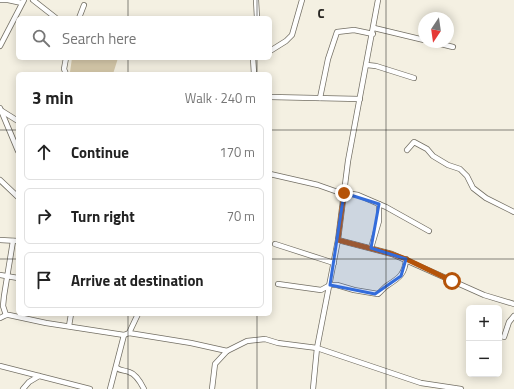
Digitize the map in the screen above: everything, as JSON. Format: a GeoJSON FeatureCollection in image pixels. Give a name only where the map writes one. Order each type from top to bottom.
{"type":"FeatureCollection","features":[{"type":"Feature","properties":{"kind":"street"},"geometry":{"type":"LineString","coordinates":[[0,0],[23,2],[0,46]]}},
{"type":"Feature","properties":{"kind":"street"},"geometry":{"type":"LineString","coordinates":[[33,0],[53,16]]}},
{"type":"Feature","properties":{"kind":"street"},"geometry":{"type":"LineString","coordinates":[[256,0],[257,16]]}},
{"type":"Feature","properties":{"kind":"street"},"geometry":{"type":"LineString","coordinates":[[272,50],[292,35],[302,0]]}},
{"type":"Feature","properties":{"kind":"street"},"geometry":{"type":"LineString","coordinates":[[312,389],[317,348],[338,240],[348,161],[373,34],[378,0]]}},
{"type":"Feature","properties":{"kind":"street"},"geometry":{"type":"LineString","coordinates":[[80,16],[84,5]]}},
{"type":"Feature","properties":{"kind":"street"},"geometry":{"type":"LineString","coordinates":[[374,28],[418,39]]}},
{"type":"Feature","properties":{"kind":"street"},"geometry":{"type":"LineString","coordinates":[[320,98],[328,59],[338,32],[354,30],[373,34]]}},
{"type":"Feature","properties":{"kind":"street"},"geometry":{"type":"LineString","coordinates":[[65,72],[66,60]]}},
{"type":"Feature","properties":{"kind":"street"},"geometry":{"type":"LineString","coordinates":[[253,60],[254,72]]}},
{"type":"Feature","properties":{"kind":"street"},"geometry":{"type":"LineString","coordinates":[[367,65],[376,66],[414,78]]}},
{"type":"Feature","properties":{"kind":"street"},"geometry":{"type":"LineString","coordinates":[[272,97],[360,99]]}},
{"type":"Feature","properties":{"kind":"street"},"geometry":{"type":"LineString","coordinates":[[1,110],[16,120]]}},
{"type":"Feature","properties":{"kind":"street"},"geometry":{"type":"LineString","coordinates":[[1,110],[16,146]]}},
{"type":"Feature","properties":{"kind":"street"},"geometry":{"type":"LineString","coordinates":[[407,150],[414,142],[427,149],[433,156],[448,165],[460,169],[467,176],[473,188],[486,198],[514,212]]}},
{"type":"Feature","properties":{"kind":"street"},"geometry":{"type":"LineString","coordinates":[[272,175],[344,193],[358,195],[379,204],[429,232]]}},
{"type":"Feature","properties":{"kind":"street"},"geometry":{"type":"LineString","coordinates":[[0,180],[16,195]]}},
{"type":"Feature","properties":{"kind":"street"},"geometry":{"type":"LineString","coordinates":[[371,248],[379,221],[379,204]]}},
{"type":"Feature","properties":{"kind":"street"},"geometry":{"type":"LineString","coordinates":[[0,240],[15,241],[7,277],[3,306],[6,315]]}},
{"type":"Feature","properties":{"kind":"street"},"geometry":{"type":"LineString","coordinates":[[338,240],[406,259],[484,295],[514,304]]}},
{"type":"Feature","properties":{"kind":"street"},"geometry":{"type":"LineString","coordinates":[[275,244],[334,263]]}},
{"type":"Feature","properties":{"kind":"street"},"geometry":{"type":"LineString","coordinates":[[278,284],[321,290],[330,285],[337,285],[354,290],[378,294],[401,276],[406,259]]}},
{"type":"Feature","properties":{"kind":"street"},"geometry":{"type":"LineString","coordinates":[[0,276],[16,278]]}},
{"type":"Feature","properties":{"kind":"street"},"geometry":{"type":"LineString","coordinates":[[0,318],[6,315],[69,326],[191,343],[227,351]]}},
{"type":"Feature","properties":{"kind":"street"},"geometry":{"type":"LineString","coordinates":[[69,326],[71,316]]}},
{"type":"Feature","properties":{"kind":"street"},"geometry":{"type":"LineString","coordinates":[[110,389],[127,334],[137,316]]}},
{"type":"Feature","properties":{"kind":"street"},"geometry":{"type":"LineString","coordinates":[[504,337],[509,322],[514,316]]}},
{"type":"Feature","properties":{"kind":"street"},"geometry":{"type":"LineString","coordinates":[[212,389],[215,364],[227,351],[247,341],[264,339],[278,343],[317,348],[421,382],[461,389]]}},
{"type":"Feature","properties":{"kind":"street"},"geometry":{"type":"LineString","coordinates":[[0,366],[90,389]]}},
{"type":"Feature","properties":{"kind":"street"},"geometry":{"type":"LineString","coordinates":[[116,368],[121,371],[130,372],[139,380],[144,389]]}},
{"type":"Feature","properties":{"kind":"street"},"geometry":{"type":"LineString","coordinates":[[23,389],[29,382],[39,376]]}},
{"type":"Feature","properties":{"kind":"highlighted area"},"geometry":{"type":"Polygon","coordinates":[[[344,193],[379,204],[371,248],[406,259],[401,276],[375,294],[330,285],[344,193]]]}},
{"type":"Feature","properties":{"kind":"shaded area"},"geometry":{"type":"Polygon","coordinates":[[[72,60],[117,60],[114,72],[70,72],[72,60]]]}},
{"type":"Feature","properties":{"kind":"route"},"geometry":{"type":"LineString","coordinates":[[344,193],[338,240],[383,250],[406,259],[452,281]]}}]}
